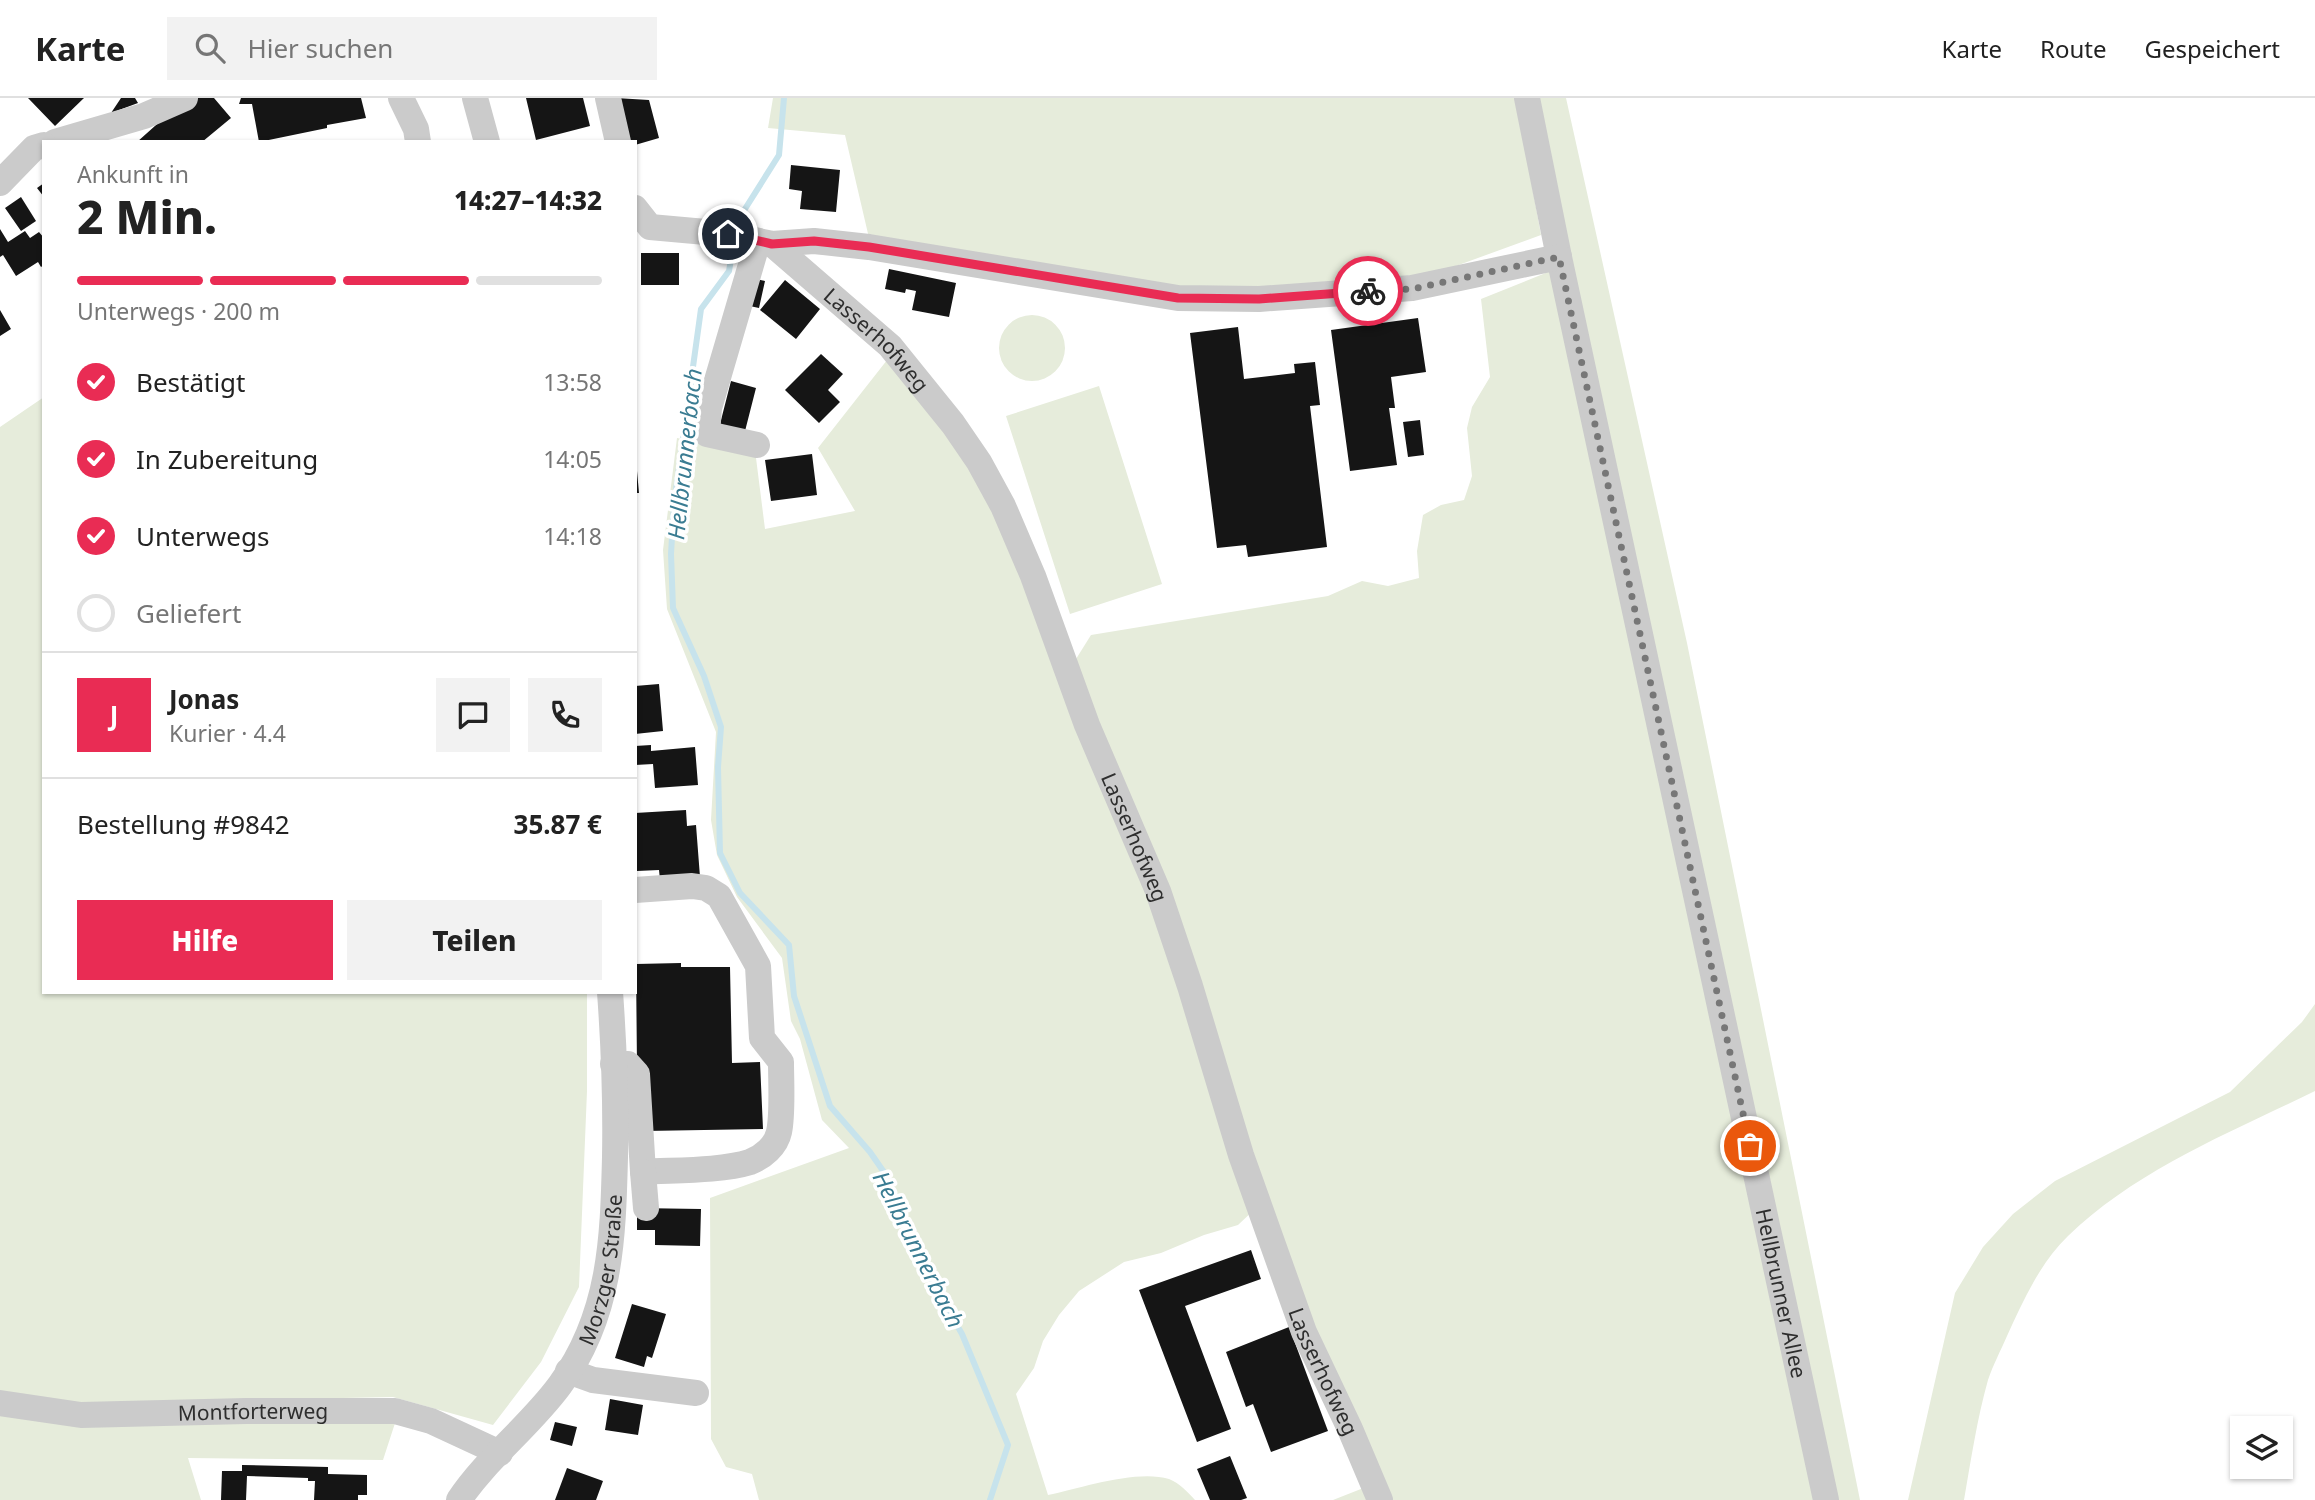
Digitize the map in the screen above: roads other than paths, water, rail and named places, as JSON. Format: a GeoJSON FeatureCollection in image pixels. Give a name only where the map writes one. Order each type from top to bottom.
{"type":"FeatureCollection","features":[{"type":"Feature","properties":{"kind":"street"},"geometry":{"type":"LineString","coordinates":[[62,140],[144,116],[185,98]]}},
{"type":"Feature","properties":{"kind":"street"},"geometry":{"type":"LineString","coordinates":[[401,98],[416,130],[418,140]]}},
{"type":"Feature","properties":{"kind":"street"},"geometry":{"type":"LineString","coordinates":[[475,98],[486,140]]}},
{"type":"Feature","properties":{"kind":"street"},"geometry":{"type":"LineString","coordinates":[[608,98],[618,140]]}},
{"type":"Feature","properties":{"kind":"street","name":"Hellbrunner Allee"},"geometry":{"type":"LineString","coordinates":[[1527,98],[1826,1500]]}},
{"type":"Feature","properties":{"kind":"street"},"geometry":{"type":"LineString","coordinates":[[0,183],[34,148],[42,146]]}},
{"type":"Feature","properties":{"kind":"street"},"geometry":{"type":"LineString","coordinates":[[637,211],[650,227],[750,239],[814,241],[869,247],[1178,298],[1259,299],[1412,289],[1559,257]]}},
{"type":"Feature","properties":{"kind":"street"},"geometry":{"type":"LineString","coordinates":[[750,239],[709,408],[707,434],[757,445]]}},
{"type":"Feature","properties":{"kind":"street","name":"Lasserhofweg"},"geometry":{"type":"LineString","coordinates":[[750,239],[890,346],[953,424],[979,462],[1003,506],[1033,576],[1087,725],[1158,891],[1237,1142],[1304,1332],[1380,1500]]}},
{"type":"Feature","properties":{"kind":"street"},"geometry":{"type":"LineString","coordinates":[[637,890],[692,886],[706,888],[719,896],[758,966],[762,1038],[781,1062],[779,1132],[773,1146],[764,1155],[751,1162],[729,1166],[643,1172]]}},
{"type":"Feature","properties":{"kind":"street","name":"Morzger Straße"},"geometry":{"type":"LineString","coordinates":[[459,1500],[545,1403],[568,1371],[592,1326],[603,1294],[610,1264],[614,1225],[614,1064],[610,994]]}},
{"type":"Feature","properties":{"kind":"street"},"geometry":{"type":"LineString","coordinates":[[614,1064],[628,1064],[637,1074],[646,1208]]}},
{"type":"Feature","properties":{"kind":"street"},"geometry":{"type":"LineString","coordinates":[[568,1371],[593,1380],[696,1393]]}},
{"type":"Feature","properties":{"kind":"street","name":"Montforterweg"},"geometry":{"type":"LineString","coordinates":[[0,1404],[81,1415],[395,1411],[431,1421],[500,1453]]}},
{"type":"Feature","properties":{"kind":"waterway","name":"Hellbrunnerbach"},"geometry":{"type":"LineString","coordinates":[[736,231],[738,220],[779,155],[784,98]]}},
{"type":"Feature","properties":{"kind":"waterway","name":"Hellbrunnerbach"},"geometry":{"type":"LineString","coordinates":[[734,242],[729,271],[701,309],[674,504],[671,554],[673,608],[704,676],[721,727],[718,767],[720,853],[740,893],[789,945],[794,996],[830,1106],[870,1152],[888,1178],[922,1265],[962,1334],[1008,1445],[990,1500]]}}]}
